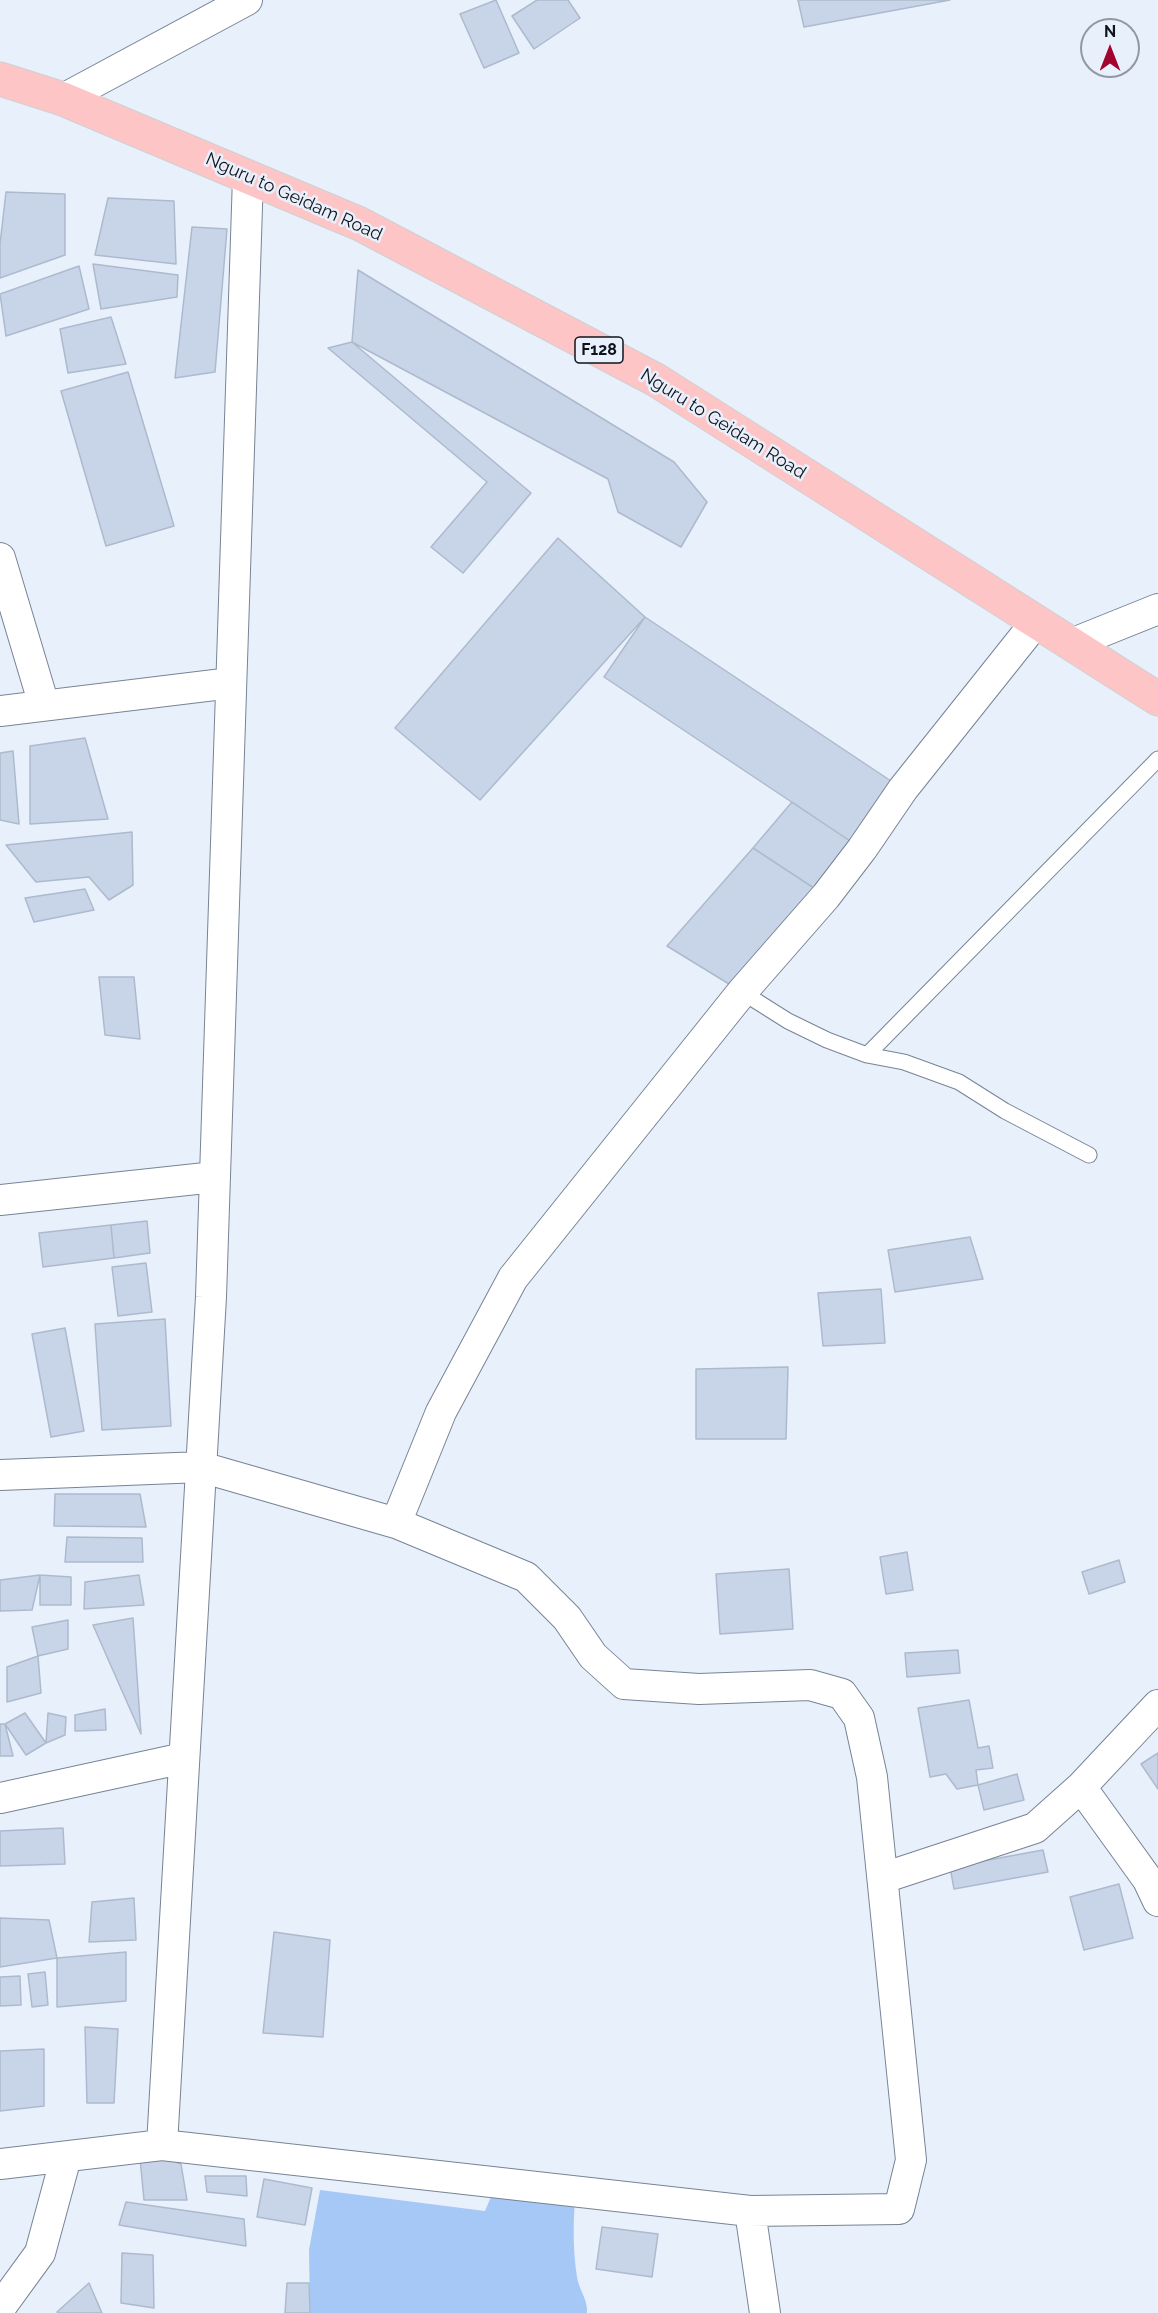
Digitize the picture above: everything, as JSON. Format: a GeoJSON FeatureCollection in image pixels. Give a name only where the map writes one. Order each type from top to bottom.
{"type":"FeatureCollection","features":[{"type":"Feature","properties":{"kind":"main road","name":"Nguru to Geidam Road"},"geometry":{"type":"LineString","coordinates":[[0,79],[63,99],[360,224],[656,380],[1158,699]]}},
{"type":"Feature","properties":{"kind":"street"},"geometry":{"type":"LineString","coordinates":[[63,99],[247,0]]}},
{"type":"Feature","properties":{"kind":"street"},"geometry":{"type":"LineString","coordinates":[[162,2145],[211,1297],[248,177]]}},
{"type":"Feature","properties":{"kind":"street"},"geometry":{"type":"LineString","coordinates":[[0,558],[44,705]]}},
{"type":"Feature","properties":{"kind":"street"},"geometry":{"type":"LineString","coordinates":[[1071,644],[1158,609]]}},
{"type":"Feature","properties":{"kind":"street"},"geometry":{"type":"LineString","coordinates":[[396,1523],[441,1412],[513,1278],[742,992],[826,896],[903,789],[1036,622]]}},
{"type":"Feature","properties":{"kind":"street"},"geometry":{"type":"LineString","coordinates":[[0,711],[231,683]]}},
{"type":"Feature","properties":{"kind":"street"},"geometry":{"type":"LineString","coordinates":[[0,1200],[215,1177]]}},
{"type":"Feature","properties":{"kind":"street"},"geometry":{"type":"LineString","coordinates":[[0,1475],[201,1467],[396,1523],[526,1577],[567,1618],[593,1656],[624,1683],[699,1689],[810,1685],[842,1694],[859,1718],[872,1777],[911,2160],[898,2209],[750,2211],[162,2145],[0,2164]]}},
{"type":"Feature","properties":{"kind":"street"},"geometry":{"type":"LineString","coordinates":[[883,1878],[1035,1828],[1081,1787],[1158,1705]]}},
{"type":"Feature","properties":{"kind":"street"},"geometry":{"type":"LineString","coordinates":[[0,1798],[184,1758]]}},
{"type":"Feature","properties":{"kind":"street"},"geometry":{"type":"LineString","coordinates":[[1081,1787],[1148,1880],[1158,1901]]}},
{"type":"Feature","properties":{"kind":"street"},"geometry":{"type":"LineString","coordinates":[[0,2308],[40,2253],[66,2157]]}},
{"type":"Feature","properties":{"kind":"street"},"geometry":{"type":"LineString","coordinates":[[750,2211],[765,2313]]}},
{"type":"Feature","properties":{"kind":"lane"},"geometry":{"type":"LineString","coordinates":[[867,1055],[1158,759]]}},
{"type":"Feature","properties":{"kind":"lane"},"geometry":{"type":"LineString","coordinates":[[742,992],[788,1021],[827,1040],[867,1055],[904,1062],[959,1082],[1005,1111],[1089,1155]]}},
{"type":"Feature","properties":{"kind":"shaded area"},"geometry":{"type":"Polygon","coordinates":[[[320,2190],[485,2211],[493,2192],[575,2200],[576,2267],[587,2313],[310,2313],[309,2250],[320,2190]]]}},
{"type":"Feature","properties":{"kind":"building"},"geometry":{"type":"Polygon","coordinates":[[[496,0],[519,53],[484,68],[460,14],[496,0]]]}},
{"type":"Feature","properties":{"kind":"building"},"geometry":{"type":"Polygon","coordinates":[[[537,0],[568,0],[580,18],[534,49],[512,16],[537,0]]]}},
{"type":"Feature","properties":{"kind":"building"},"geometry":{"type":"Polygon","coordinates":[[[798,0],[950,0],[804,27],[798,0]]]}},
{"type":"Feature","properties":{"kind":"building"},"geometry":{"type":"Polygon","coordinates":[[[6,192],[65,194],[65,255],[0,278],[0,244],[6,192]]]}},
{"type":"Feature","properties":{"kind":"building"},"geometry":{"type":"Polygon","coordinates":[[[108,198],[174,201],[176,264],[95,255],[108,198]]]}},
{"type":"Feature","properties":{"kind":"building"},"geometry":{"type":"Polygon","coordinates":[[[192,227],[227,229],[215,372],[175,378],[192,227]]]}},
{"type":"Feature","properties":{"kind":"building"},"geometry":{"type":"Polygon","coordinates":[[[93,264],[178,275],[177,297],[101,309],[93,264]]]}},
{"type":"Feature","properties":{"kind":"building"},"geometry":{"type":"Polygon","coordinates":[[[79,266],[89,309],[6,336],[0,294],[79,266]]]}},
{"type":"Feature","properties":{"kind":"building"},"geometry":{"type":"Polygon","coordinates":[[[358,270],[674,462],[707,502],[681,547],[618,512],[608,479],[352,342],[358,270]]]}},
{"type":"Feature","properties":{"kind":"building"},"geometry":{"type":"Polygon","coordinates":[[[111,317],[126,364],[68,373],[60,329],[111,317]]]}},
{"type":"Feature","properties":{"kind":"building"},"geometry":{"type":"Polygon","coordinates":[[[352,342],[531,493],[463,573],[431,547],[487,482],[328,348],[352,342]]]}},
{"type":"Feature","properties":{"kind":"building"},"geometry":{"type":"Polygon","coordinates":[[[128,372],[174,526],[106,546],[61,391],[128,372]]]}},
{"type":"Feature","properties":{"kind":"building"},"geometry":{"type":"Polygon","coordinates":[[[558,538],[645,617],[480,800],[395,728],[558,538]]]}},
{"type":"Feature","properties":{"kind":"building"},"geometry":{"type":"Polygon","coordinates":[[[645,617],[903,789],[862,849],[604,677],[645,617]]]}},
{"type":"Feature","properties":{"kind":"building"},"geometry":{"type":"Polygon","coordinates":[[[85,738],[108,819],[30,824],[30,746],[85,738]]]}},
{"type":"Feature","properties":{"kind":"building"},"geometry":{"type":"Polygon","coordinates":[[[13,751],[19,824],[0,820],[0,753],[13,751]]]}},
{"type":"Feature","properties":{"kind":"building"},"geometry":{"type":"Polygon","coordinates":[[[792,802],[862,849],[826,896],[753,848],[792,802]]]}},
{"type":"Feature","properties":{"kind":"building"},"geometry":{"type":"Polygon","coordinates":[[[132,832],[133,885],[109,900],[89,877],[36,882],[6,845],[132,832]]]}},
{"type":"Feature","properties":{"kind":"building"},"geometry":{"type":"Polygon","coordinates":[[[753,848],[826,896],[742,992],[667,946],[753,848]]]}},
{"type":"Feature","properties":{"kind":"building"},"geometry":{"type":"Polygon","coordinates":[[[85,889],[94,910],[34,922],[25,898],[85,889]]]}},
{"type":"Feature","properties":{"kind":"building"},"geometry":{"type":"Polygon","coordinates":[[[99,977],[134,977],[140,1039],[105,1035],[99,977]]]}},
{"type":"Feature","properties":{"kind":"building"},"geometry":{"type":"Polygon","coordinates":[[[147,1221],[150,1253],[114,1258],[111,1225],[147,1221]]]}},
{"type":"Feature","properties":{"kind":"building"},"geometry":{"type":"Polygon","coordinates":[[[111,1225],[114,1258],[43,1267],[39,1233],[111,1225]]]}},
{"type":"Feature","properties":{"kind":"building"},"geometry":{"type":"Polygon","coordinates":[[[970,1237],[983,1279],[895,1292],[888,1250],[970,1237]]]}},
{"type":"Feature","properties":{"kind":"building"},"geometry":{"type":"Polygon","coordinates":[[[146,1263],[152,1312],[118,1316],[112,1267],[146,1263]]]}},
{"type":"Feature","properties":{"kind":"building"},"geometry":{"type":"Polygon","coordinates":[[[881,1289],[885,1343],[823,1346],[818,1293],[881,1289]]]}},
{"type":"Feature","properties":{"kind":"building"},"geometry":{"type":"Polygon","coordinates":[[[165,1319],[171,1426],[102,1430],[95,1324],[165,1319]]]}},
{"type":"Feature","properties":{"kind":"building"},"geometry":{"type":"Polygon","coordinates":[[[65,1328],[84,1431],[51,1437],[32,1334],[65,1328]]]}},
{"type":"Feature","properties":{"kind":"building"},"geometry":{"type":"Polygon","coordinates":[[[788,1367],[786,1439],[696,1439],[696,1369],[788,1367]]]}},
{"type":"Feature","properties":{"kind":"building"},"geometry":{"type":"Polygon","coordinates":[[[55,1494],[140,1494],[146,1527],[54,1526],[55,1494]]]}},
{"type":"Feature","properties":{"kind":"building"},"geometry":{"type":"Polygon","coordinates":[[[67,1537],[142,1538],[143,1562],[65,1562],[67,1537]]]}},
{"type":"Feature","properties":{"kind":"building"},"geometry":{"type":"Polygon","coordinates":[[[907,1552],[913,1590],[886,1594],[880,1557],[907,1552]]]}},
{"type":"Feature","properties":{"kind":"building"},"geometry":{"type":"Polygon","coordinates":[[[1119,1560],[1125,1582],[1089,1594],[1082,1572],[1119,1560]]]}},
{"type":"Feature","properties":{"kind":"building"},"geometry":{"type":"Polygon","coordinates":[[[789,1569],[793,1629],[720,1634],[716,1574],[789,1569]]]}},
{"type":"Feature","properties":{"kind":"building"},"geometry":{"type":"Polygon","coordinates":[[[40,1575],[71,1577],[71,1605],[40,1605],[40,1575]]]}},
{"type":"Feature","properties":{"kind":"building"},"geometry":{"type":"Polygon","coordinates":[[[40,1575],[32,1610],[0,1611],[0,1580],[40,1575]]]}},
{"type":"Feature","properties":{"kind":"building"},"geometry":{"type":"Polygon","coordinates":[[[139,1575],[144,1605],[84,1609],[85,1582],[139,1575]]]}},
{"type":"Feature","properties":{"kind":"building"},"geometry":{"type":"Polygon","coordinates":[[[133,1618],[141,1734],[93,1625],[133,1618]]]}},
{"type":"Feature","properties":{"kind":"building"},"geometry":{"type":"Polygon","coordinates":[[[68,1620],[68,1649],[38,1656],[32,1627],[68,1620]]]}},
{"type":"Feature","properties":{"kind":"building"},"geometry":{"type":"Polygon","coordinates":[[[958,1650],[960,1673],[907,1677],[905,1653],[958,1650]]]}},
{"type":"Feature","properties":{"kind":"building"},"geometry":{"type":"Polygon","coordinates":[[[38,1656],[41,1693],[7,1702],[7,1667],[38,1656]]]}},
{"type":"Feature","properties":{"kind":"building"},"geometry":{"type":"Polygon","coordinates":[[[969,1700],[978,1748],[989,1746],[993,1768],[976,1770],[978,1785],[957,1789],[946,1774],[930,1777],[918,1708],[969,1700]]]}},
{"type":"Feature","properties":{"kind":"building"},"geometry":{"type":"Polygon","coordinates":[[[105,1709],[106,1730],[75,1731],[75,1715],[105,1709]]]}},
{"type":"Feature","properties":{"kind":"building"},"geometry":{"type":"Polygon","coordinates":[[[25,1713],[46,1743],[26,1755],[5,1724],[25,1713]]]}},
{"type":"Feature","properties":{"kind":"building"},"geometry":{"type":"Polygon","coordinates":[[[48,1713],[66,1717],[65,1735],[46,1743],[48,1713]]]}},
{"type":"Feature","properties":{"kind":"building"},"geometry":{"type":"Polygon","coordinates":[[[0,1724],[5,1724],[13,1756],[0,1756],[0,1724]]]}},
{"type":"Feature","properties":{"kind":"building"},"geometry":{"type":"Polygon","coordinates":[[[1158,1753],[1158,1789],[1141,1764],[1158,1753]]]}},
{"type":"Feature","properties":{"kind":"building"},"geometry":{"type":"Polygon","coordinates":[[[1017,1774],[1024,1800],[984,1810],[978,1785],[1017,1774]]]}},
{"type":"Feature","properties":{"kind":"building"},"geometry":{"type":"Polygon","coordinates":[[[63,1828],[65,1864],[0,1866],[0,1831],[63,1828]]]}},
{"type":"Feature","properties":{"kind":"building"},"geometry":{"type":"Polygon","coordinates":[[[1043,1850],[1048,1872],[954,1889],[950,1867],[1043,1850]]]}},
{"type":"Feature","properties":{"kind":"building"},"geometry":{"type":"Polygon","coordinates":[[[1119,1884],[1133,1938],[1084,1950],[1070,1897],[1119,1884]]]}},
{"type":"Feature","properties":{"kind":"building"},"geometry":{"type":"Polygon","coordinates":[[[134,1898],[136,1940],[89,1942],[92,1902],[134,1898]]]}},
{"type":"Feature","properties":{"kind":"building"},"geometry":{"type":"Polygon","coordinates":[[[0,1918],[49,1920],[57,1958],[0,1967],[0,1918]]]}},
{"type":"Feature","properties":{"kind":"building"},"geometry":{"type":"Polygon","coordinates":[[[274,1932],[330,1940],[323,2037],[263,2033],[274,1932]]]}},
{"type":"Feature","properties":{"kind":"building"},"geometry":{"type":"Polygon","coordinates":[[[126,1952],[126,2001],[57,2007],[57,1958],[126,1952]]]}},
{"type":"Feature","properties":{"kind":"building"},"geometry":{"type":"Polygon","coordinates":[[[45,1972],[48,2005],[32,2007],[28,1974],[45,1972]]]}},
{"type":"Feature","properties":{"kind":"building"},"geometry":{"type":"Polygon","coordinates":[[[20,1976],[21,2005],[0,2006],[0,1977],[20,1976]]]}},
{"type":"Feature","properties":{"kind":"building"},"geometry":{"type":"Polygon","coordinates":[[[85,2027],[118,2029],[114,2103],[87,2103],[85,2027]]]}},
{"type":"Feature","properties":{"kind":"building"},"geometry":{"type":"Polygon","coordinates":[[[44,2049],[44,2106],[0,2111],[0,2051],[44,2049]]]}},
{"type":"Feature","properties":{"kind":"building"},"geometry":{"type":"Polygon","coordinates":[[[139,2148],[181,2164],[187,2200],[144,2200],[139,2148]]]}},
{"type":"Feature","properties":{"kind":"building"},"geometry":{"type":"Polygon","coordinates":[[[205,2176],[246,2176],[247,2196],[207,2192],[205,2176]]]}},
{"type":"Feature","properties":{"kind":"building"},"geometry":{"type":"Polygon","coordinates":[[[264,2179],[312,2188],[305,2225],[257,2217],[264,2179]]]}},
{"type":"Feature","properties":{"kind":"building"},"geometry":{"type":"Polygon","coordinates":[[[126,2202],[244,2219],[246,2246],[119,2225],[126,2202]]]}},
{"type":"Feature","properties":{"kind":"building"},"geometry":{"type":"Polygon","coordinates":[[[602,2227],[658,2234],[652,2277],[596,2269],[602,2227]]]}},
{"type":"Feature","properties":{"kind":"building"},"geometry":{"type":"Polygon","coordinates":[[[122,2253],[153,2255],[154,2308],[121,2303],[122,2253]]]}},
{"type":"Feature","properties":{"kind":"building"},"geometry":{"type":"Polygon","coordinates":[[[89,2283],[102,2313],[57,2312],[89,2283]]]}},
{"type":"Feature","properties":{"kind":"building"},"geometry":{"type":"Polygon","coordinates":[[[287,2283],[309,2283],[310,2313],[285,2313],[287,2283]]]}}]}
